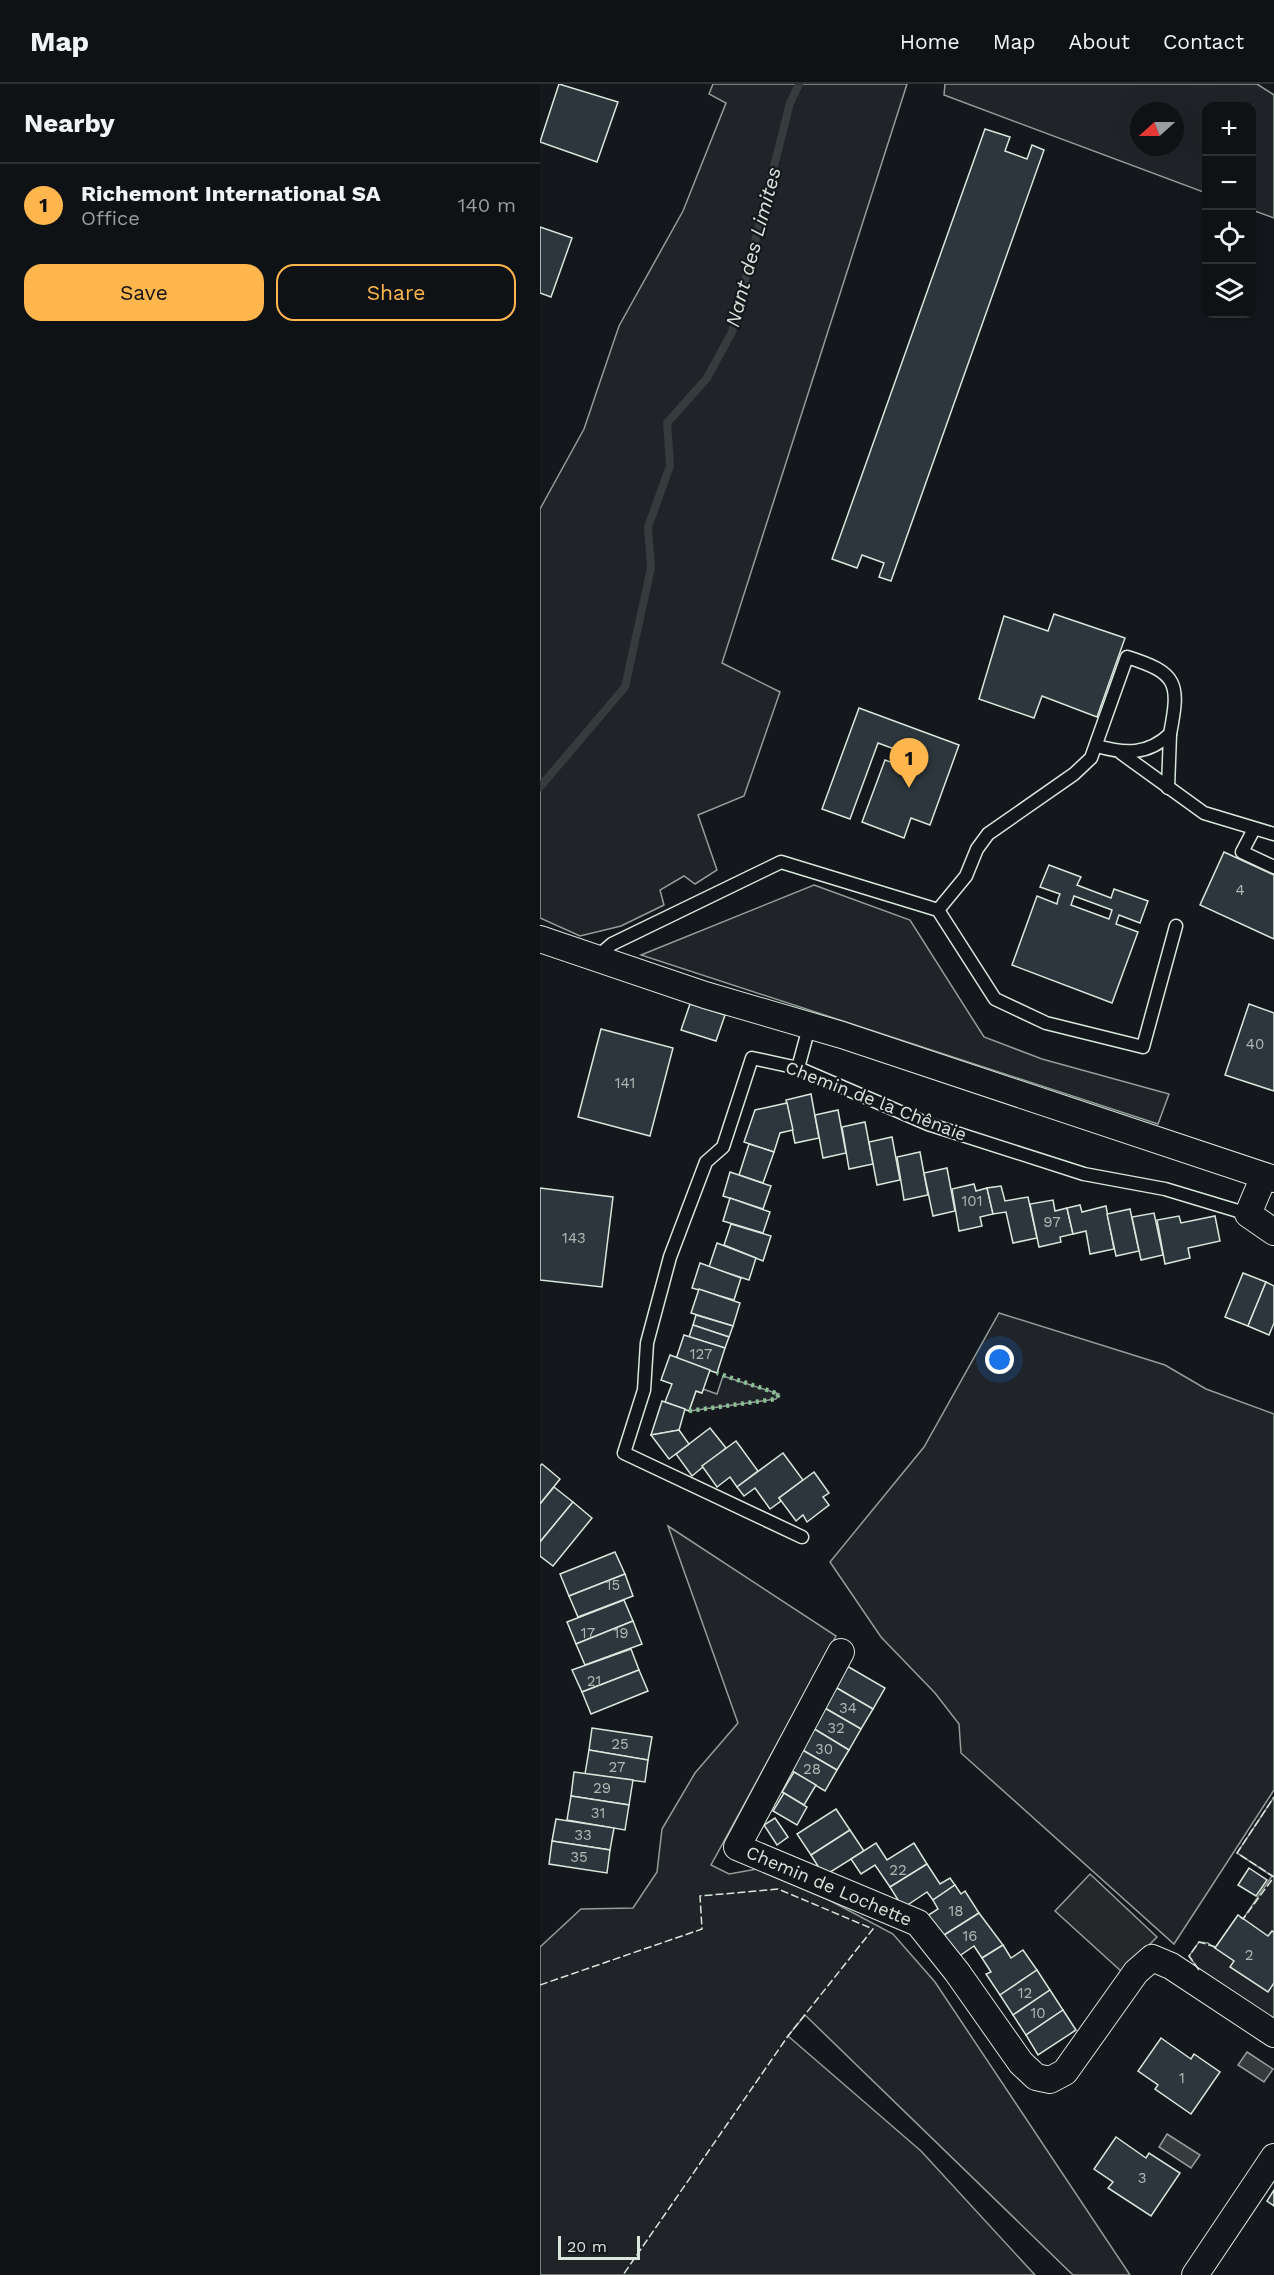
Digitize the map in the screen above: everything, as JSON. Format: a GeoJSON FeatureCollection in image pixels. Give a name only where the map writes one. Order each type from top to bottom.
{"type":"FeatureCollection","features":[{"type":"Feature","properties":{"kind":"street"},"geometry":{"type":"LineString","coordinates":[[540,939],[1269,1178],[1248,1214]]}},
{"type":"Feature","properties":{"kind":"street","name":"Chemin de la Chênaie"},"geometry":{"type":"LineString","coordinates":[[1248,1214],[1274,1232]]}},
{"type":"Feature","properties":{"kind":"street","name":"Chemin de Lochette"},"geometry":{"type":"LineString","coordinates":[[841,1652],[737,1847],[918,1923],[957,1972],[1021,2063],[1036,2077],[1050,2080],[1065,2072],[1136,1972],[1152,1958],[1171,1966],[1274,2034]]}},
{"type":"Feature","properties":{"kind":"street"},"geometry":{"type":"LineString","coordinates":[[1195,2275],[1274,2157]]}},
{"type":"Feature","properties":{"kind":"lane"},"geometry":{"type":"LineString","coordinates":[[938,910],[966,876],[977,849],[988,834],[1074,774],[1091,758],[1127,657],[1157,667],[1170,679],[1176,704],[1170,734],[1168,788]]}},
{"type":"Feature","properties":{"kind":"lane"},"geometry":{"type":"LineString","coordinates":[[1121,753],[1149,748],[1170,734]]}},
{"type":"Feature","properties":{"kind":"lane"},"geometry":{"type":"LineString","coordinates":[[1097,746],[1121,753],[1204,813],[1274,834]]}},
{"type":"Feature","properties":{"kind":"lane"},"geometry":{"type":"LineString","coordinates":[[1254,829],[1242,852],[1274,867]]}},
{"type":"Feature","properties":{"kind":"lane"},"geometry":{"type":"LineString","coordinates":[[597,957],[612,944],[781,862],[938,910],[995,999],[1046,1023],[1143,1047],[1176,926]]}},
{"type":"Feature","properties":{"kind":"lane"},"geometry":{"type":"LineString","coordinates":[[798,1068],[809,1027]]}},
{"type":"Feature","properties":{"kind":"lane","name":"Chemin de la Chênaie"},"geometry":{"type":"LineString","coordinates":[[802,1537],[624,1454],[644,1390],[647,1343],[670,1257],[706,1161],[723,1147],[752,1058],[798,1068],[939,1128],[1084,1173],[1165,1189],[1248,1214]]}},
{"type":"Feature","properties":{"kind":"shaded area"},"geometry":{"type":"Polygon","coordinates":[[[713,84],[907,84],[722,663],[780,692],[744,796],[698,815],[717,870],[695,884],[684,876],[660,890],[664,905],[621,926],[580,936],[540,918],[540,509],[584,429],[619,326],[683,211],[726,103],[709,94],[713,84]]]}},
{"type":"Feature","properties":{"kind":"shaded area"},"geometry":{"type":"Polygon","coordinates":[[[945,84],[1257,84],[1274,95],[1274,218],[1256,211],[1256,102],[1202,102],[1202,192],[944,95],[945,84]]]}},
{"type":"Feature","properties":{"kind":"shaded area"},"geometry":{"type":"Polygon","coordinates":[[[814,885],[910,920],[984,1037],[1042,1059],[1169,1094],[1158,1124],[641,955],[814,885]]]}},
{"type":"Feature","properties":{"kind":"shaded area"},"geometry":{"type":"Polygon","coordinates":[[[999,1313],[1165,1365],[1206,1389],[1274,1414],[1274,1790],[1174,1944],[961,1753],[959,1724],[935,1693],[881,1637],[830,1562],[924,1447],[999,1313]]]}},
{"type":"Feature","properties":{"kind":"shaded area"},"geometry":{"type":"Polygon","coordinates":[[[723,1376],[779,1394],[776,1399],[689,1411],[696,1391],[701,1393],[703,1389],[717,1394],[723,1376]]]}},
{"type":"Feature","properties":{"kind":"shaded area"},"geometry":{"type":"Polygon","coordinates":[[[668,1526],[836,1636],[711,1865],[729,1874],[757,1869],[829,1900],[893,1934],[935,1982],[1130,2275],[1073,2275],[805,2015],[788,2036],[921,2151],[1035,2275],[540,2275],[540,1947],[581,1909],[633,1908],[657,1872],[662,1829],[695,1773],[738,1723],[668,1526]]]}},
{"type":"Feature","properties":{"kind":"shaded area"},"geometry":{"type":"Polygon","coordinates":[[[1274,1797],[1274,2019],[1198,1969],[1189,1956],[1199,1942],[1208,1943],[1215,1948],[1238,1915],[1243,1919],[1272,1876],[1237,1853],[1274,1797]]]}},
{"type":"Feature","properties":{"kind":"shaded area"},"geometry":{"type":"Polygon","coordinates":[[[1090,1874],[1157,1937],[1122,1972],[1055,1911],[1090,1874]]]}},
{"type":"Feature","properties":{"kind":"shaded area"},"geometry":{"type":"Polygon","coordinates":[[[1247,2052],[1273,2069],[1264,2082],[1238,2065],[1247,2052]]]}},
{"type":"Feature","properties":{"kind":"shaded area"},"geometry":{"type":"Polygon","coordinates":[[[1167,2134],[1200,2155],[1191,2168],[1159,2147],[1167,2134]]]}},
{"type":"Feature","properties":{"kind":"building"},"geometry":{"type":"Polygon","coordinates":[[[559,84],[618,102],[597,162],[540,142],[559,84]]]}},
{"type":"Feature","properties":{"kind":"building"},"geometry":{"type":"Polygon","coordinates":[[[985,129],[1010,137],[1005,151],[1027,159],[1032,145],[1044,150],[891,581],[879,577],[884,563],[862,555],[857,568],[832,559],[985,129]]]}},
{"type":"Feature","properties":{"kind":"building"},"geometry":{"type":"Polygon","coordinates":[[[540,227],[572,238],[551,297],[540,293],[540,227]]]}},
{"type":"Feature","properties":{"kind":"building"},"geometry":{"type":"Polygon","coordinates":[[[1054,614],[1125,638],[1097,717],[1042,696],[1034,718],[979,699],[1004,616],[1048,631],[1054,614]]]}},
{"type":"Feature","properties":{"kind":"building"},"geometry":{"type":"Polygon","coordinates":[[[859,708],[959,745],[930,825],[911,818],[904,838],[862,822],[885,760],[904,767],[908,754],[878,743],[850,819],[822,809],[859,708]]]}},
{"type":"Feature","properties":{"kind":"building"},"geometry":{"type":"Polygon","coordinates":[[[1224,852],[1274,875],[1274,939],[1200,905],[1224,852]]]}},
{"type":"Feature","properties":{"kind":"building"},"geometry":{"type":"Polygon","coordinates":[[[1049,865],[1081,877],[1077,885],[1111,898],[1114,889],[1148,901],[1140,923],[1119,915],[1116,924],[1138,932],[1112,1003],[1012,965],[1037,896],[1057,904],[1060,894],[1040,887],[1049,865]],[[1074,896],[1071,905],[1109,919],[1112,910],[1074,896]]]}},
{"type":"Feature","properties":{"kind":"building"},"geometry":{"type":"Polygon","coordinates":[[[690,1004],[725,1015],[716,1041],[681,1030],[690,1004]]]}},
{"type":"Feature","properties":{"kind":"building"},"geometry":{"type":"Polygon","coordinates":[[[1249,1004],[1274,1013],[1274,1091],[1225,1075],[1249,1004]]]}},
{"type":"Feature","properties":{"kind":"building"},"geometry":{"type":"Polygon","coordinates":[[[601,1029],[673,1048],[650,1136],[578,1117],[601,1029]]]}},
{"type":"Feature","properties":{"kind":"building"},"geometry":{"type":"Polygon","coordinates":[[[811,1094],[819,1138],[795,1143],[786,1100],[811,1094]]]}},
{"type":"Feature","properties":{"kind":"building"},"geometry":{"type":"Polygon","coordinates":[[[787,1103],[793,1130],[780,1133],[774,1152],[744,1142],[755,1110],[787,1103]]]}},
{"type":"Feature","properties":{"kind":"building"},"geometry":{"type":"Polygon","coordinates":[[[838,1110],[846,1153],[823,1158],[815,1115],[838,1110]]]}},
{"type":"Feature","properties":{"kind":"building"},"geometry":{"type":"Polygon","coordinates":[[[865,1122],[873,1164],[849,1169],[842,1127],[865,1122]]]}},
{"type":"Feature","properties":{"kind":"building"},"geometry":{"type":"Polygon","coordinates":[[[892,1137],[900,1180],[877,1185],[869,1142],[892,1137]]]}},
{"type":"Feature","properties":{"kind":"building"},"geometry":{"type":"Polygon","coordinates":[[[749,1144],[774,1152],[763,1183],[739,1175],[749,1144]]]}},
{"type":"Feature","properties":{"kind":"building"},"geometry":{"type":"Polygon","coordinates":[[[920,1152],[928,1195],[904,1200],[897,1157],[920,1152]]]}},
{"type":"Feature","properties":{"kind":"building"},"geometry":{"type":"Polygon","coordinates":[[[947,1168],[955,1211],[933,1216],[924,1173],[947,1168]]]}},
{"type":"Feature","properties":{"kind":"building"},"geometry":{"type":"Polygon","coordinates":[[[730,1172],[771,1186],[763,1209],[723,1196],[730,1172]]]}},
{"type":"Feature","properties":{"kind":"building"},"geometry":{"type":"Polygon","coordinates":[[[974,1184],[976,1191],[987,1188],[993,1214],[980,1217],[982,1226],[959,1231],[952,1189],[974,1184]]]}},
{"type":"Feature","properties":{"kind":"building"},"geometry":{"type":"Polygon","coordinates":[[[1001,1186],[1005,1201],[1028,1197],[1037,1238],[1013,1243],[1006,1212],[993,1214],[987,1188],[1001,1186]]]}},
{"type":"Feature","properties":{"kind":"building"},"geometry":{"type":"Polygon","coordinates":[[[540,1188],[613,1197],[602,1287],[540,1280],[540,1188]]]}},
{"type":"Feature","properties":{"kind":"building"},"geometry":{"type":"Polygon","coordinates":[[[730,1198],[770,1212],[763,1233],[723,1221],[730,1198]]]}},
{"type":"Feature","properties":{"kind":"building"},"geometry":{"type":"Polygon","coordinates":[[[1053,1200],[1055,1211],[1067,1208],[1073,1234],[1060,1237],[1061,1242],[1039,1247],[1030,1204],[1053,1200]]]}},
{"type":"Feature","properties":{"kind":"building"},"geometry":{"type":"Polygon","coordinates":[[[1080,1205],[1082,1212],[1106,1206],[1114,1249],[1090,1254],[1086,1231],[1073,1234],[1067,1208],[1080,1205]]]}},
{"type":"Feature","properties":{"kind":"building"},"geometry":{"type":"Polygon","coordinates":[[[1130,1209],[1139,1251],[1116,1256],[1107,1214],[1130,1209]]]}},
{"type":"Feature","properties":{"kind":"building"},"geometry":{"type":"Polygon","coordinates":[[[1154,1213],[1163,1255],[1141,1260],[1132,1217],[1154,1213]]]}},
{"type":"Feature","properties":{"kind":"building"},"geometry":{"type":"Polygon","coordinates":[[[1179,1216],[1181,1223],[1215,1216],[1220,1241],[1188,1248],[1190,1258],[1165,1264],[1157,1220],[1179,1216]]]}},
{"type":"Feature","properties":{"kind":"building"},"geometry":{"type":"Polygon","coordinates":[[[731,1224],[771,1236],[763,1261],[724,1245],[731,1224]]]}},
{"type":"Feature","properties":{"kind":"building"},"geometry":{"type":"Polygon","coordinates":[[[717,1243],[756,1258],[749,1280],[709,1267],[717,1243]]]}},
{"type":"Feature","properties":{"kind":"building"},"geometry":{"type":"Polygon","coordinates":[[[700,1263],[741,1278],[734,1300],[692,1288],[700,1263]]]}},
{"type":"Feature","properties":{"kind":"building"},"geometry":{"type":"Polygon","coordinates":[[[1243,1273],[1266,1282],[1248,1326],[1225,1317],[1243,1273]]]}},
{"type":"Feature","properties":{"kind":"building"},"geometry":{"type":"Polygon","coordinates":[[[1266,1282],[1274,1286],[1274,1323],[1269,1335],[1248,1326],[1266,1282]]]}},
{"type":"Feature","properties":{"kind":"building"},"geometry":{"type":"Polygon","coordinates":[[[699,1289],[740,1303],[733,1326],[691,1313],[699,1289]]]}},
{"type":"Feature","properties":{"kind":"building"},"geometry":{"type":"Polygon","coordinates":[[[696,1315],[733,1326],[729,1337],[693,1325],[696,1315]]]}},
{"type":"Feature","properties":{"kind":"building"},"geometry":{"type":"Polygon","coordinates":[[[693,1325],[729,1337],[725,1348],[689,1337],[693,1325]]]}},
{"type":"Feature","properties":{"kind":"building"},"geometry":{"type":"Polygon","coordinates":[[[684,1335],[725,1348],[717,1373],[676,1359],[684,1335]]]}},
{"type":"Feature","properties":{"kind":"building"},"geometry":{"type":"Polygon","coordinates":[[[670,1355],[710,1370],[702,1393],[696,1391],[689,1411],[665,1402],[672,1384],[661,1380],[670,1355]]]}},
{"type":"Feature","properties":{"kind":"building"},"geometry":{"type":"Polygon","coordinates":[[[662,1401],[685,1409],[679,1430],[651,1435],[662,1401]]]}},
{"type":"Feature","properties":{"kind":"building"},"geometry":{"type":"Polygon","coordinates":[[[710,1428],[726,1448],[692,1476],[676,1454],[710,1428]]]}},
{"type":"Feature","properties":{"kind":"building"},"geometry":{"type":"Polygon","coordinates":[[[679,1430],[689,1444],[669,1459],[651,1435],[679,1430]]]}},
{"type":"Feature","properties":{"kind":"building"},"geometry":{"type":"Polygon","coordinates":[[[736,1441],[758,1471],[737,1487],[730,1477],[717,1487],[702,1466],[736,1441]]]}},
{"type":"Feature","properties":{"kind":"building"},"geometry":{"type":"Polygon","coordinates":[[[783,1453],[803,1480],[779,1498],[781,1501],[770,1509],[755,1488],[744,1496],[737,1487],[783,1453]]]}},
{"type":"Feature","properties":{"kind":"building"},"geometry":{"type":"Polygon","coordinates":[[[542,1464],[560,1479],[540,1504],[540,1466],[542,1464]]]}},
{"type":"Feature","properties":{"kind":"building"},"geometry":{"type":"Polygon","coordinates":[[[814,1472],[829,1493],[823,1497],[829,1505],[807,1522],[803,1515],[796,1521],[779,1498],[814,1472]]]}},
{"type":"Feature","properties":{"kind":"building"},"geometry":{"type":"Polygon","coordinates":[[[554,1487],[573,1502],[540,1542],[540,1504],[554,1487]]]}},
{"type":"Feature","properties":{"kind":"building"},"geometry":{"type":"Polygon","coordinates":[[[573,1502],[592,1518],[553,1566],[540,1556],[540,1542],[573,1502]]]}},
{"type":"Feature","properties":{"kind":"building"},"geometry":{"type":"Polygon","coordinates":[[[615,1552],[625,1574],[569,1596],[560,1574],[615,1552]]]}},
{"type":"Feature","properties":{"kind":"building"},"geometry":{"type":"Polygon","coordinates":[[[625,1574],[633,1596],[578,1617],[569,1596],[625,1574]]]}},
{"type":"Feature","properties":{"kind":"building"},"geometry":{"type":"Polygon","coordinates":[[[624,1600],[633,1621],[576,1644],[567,1622],[624,1600]]]}},
{"type":"Feature","properties":{"kind":"building"},"geometry":{"type":"Polygon","coordinates":[[[633,1621],[642,1644],[585,1665],[576,1644],[633,1621]]]}},
{"type":"Feature","properties":{"kind":"building"},"geometry":{"type":"Polygon","coordinates":[[[631,1649],[639,1670],[582,1692],[572,1670],[631,1649]]]}},
{"type":"Feature","properties":{"kind":"building"},"geometry":{"type":"Polygon","coordinates":[[[847,1666],[885,1688],[873,1709],[835,1687],[847,1666]]]}},
{"type":"Feature","properties":{"kind":"building"},"geometry":{"type":"Polygon","coordinates":[[[639,1670],[648,1691],[591,1714],[582,1692],[639,1670]]]}},
{"type":"Feature","properties":{"kind":"building"},"geometry":{"type":"Polygon","coordinates":[[[835,1687],[873,1709],[861,1729],[823,1707],[835,1687]]]}},
{"type":"Feature","properties":{"kind":"building"},"geometry":{"type":"Polygon","coordinates":[[[823,1707],[861,1729],[849,1750],[811,1727],[823,1707]]]}},
{"type":"Feature","properties":{"kind":"building"},"geometry":{"type":"Polygon","coordinates":[[[811,1727],[849,1750],[837,1770],[799,1748],[811,1727]]]}},
{"type":"Feature","properties":{"kind":"building"},"geometry":{"type":"Polygon","coordinates":[[[592,1728],[652,1737],[648,1760],[589,1750],[592,1728]]]}},
{"type":"Feature","properties":{"kind":"building"},"geometry":{"type":"Polygon","coordinates":[[[799,1748],[837,1770],[825,1791],[787,1768],[799,1748]]]}},
{"type":"Feature","properties":{"kind":"building"},"geometry":{"type":"Polygon","coordinates":[[[589,1750],[648,1760],[645,1782],[585,1774],[589,1750]]]}},
{"type":"Feature","properties":{"kind":"building"},"geometry":{"type":"Polygon","coordinates":[[[574,1772],[633,1780],[629,1805],[571,1796],[574,1772]]]}},
{"type":"Feature","properties":{"kind":"building"},"geometry":{"type":"Polygon","coordinates":[[[794,1772],[816,1785],[804,1805],[782,1792],[794,1772]]]}},
{"type":"Feature","properties":{"kind":"building"},"geometry":{"type":"Polygon","coordinates":[[[784,1793],[807,1807],[797,1825],[773,1811],[784,1793]]]}},
{"type":"Feature","properties":{"kind":"building"},"geometry":{"type":"Polygon","coordinates":[[[571,1796],[629,1805],[625,1830],[567,1820],[571,1796]]]}},
{"type":"Feature","properties":{"kind":"building"},"geometry":{"type":"Polygon","coordinates":[[[836,1809],[850,1830],[811,1855],[797,1834],[836,1809]]]}},
{"type":"Feature","properties":{"kind":"building"},"geometry":{"type":"Polygon","coordinates":[[[775,1818],[788,1837],[777,1845],[764,1825],[775,1818]]]}},
{"type":"Feature","properties":{"kind":"building"},"geometry":{"type":"Polygon","coordinates":[[[556,1819],[614,1828],[610,1850],[552,1841],[556,1819]]]}},
{"type":"Feature","properties":{"kind":"building"},"geometry":{"type":"Polygon","coordinates":[[[850,1830],[864,1851],[824,1876],[811,1855],[850,1830]]]}},
{"type":"Feature","properties":{"kind":"building"},"geometry":{"type":"Polygon","coordinates":[[[552,1841],[610,1850],[607,1873],[549,1864],[552,1841]]]}},
{"type":"Feature","properties":{"kind":"building"},"geometry":{"type":"Polygon","coordinates":[[[876,1843],[887,1860],[914,1843],[927,1864],[890,1887],[875,1865],[861,1874],[851,1859],[876,1843]]]}},
{"type":"Feature","properties":{"kind":"building"},"geometry":{"type":"Polygon","coordinates":[[[927,1864],[940,1884],[950,1878],[955,1885],[933,1900],[927,1892],[903,1908],[890,1887],[927,1864]]]}},
{"type":"Feature","properties":{"kind":"building"},"geometry":{"type":"Polygon","coordinates":[[[1249,1868],[1267,1880],[1256,1896],[1238,1885],[1249,1868]]]}},
{"type":"Feature","properties":{"kind":"building"},"geometry":{"type":"Polygon","coordinates":[[[955,1885],[961,1894],[965,1891],[979,1913],[941,1937],[927,1916],[938,1909],[933,1900],[955,1885]]]}},
{"type":"Feature","properties":{"kind":"building"},"geometry":{"type":"Polygon","coordinates":[[[979,1913],[1003,1945],[982,1958],[974,1946],[955,1959],[941,1937],[979,1913]]]}},
{"type":"Feature","properties":{"kind":"building"},"geometry":{"type":"Polygon","coordinates":[[[1238,1915],[1268,1936],[1272,1931],[1274,1932],[1274,1983],[1268,1992],[1230,1967],[1234,1961],[1215,1948],[1238,1915]]]}},
{"type":"Feature","properties":{"kind":"building"},"geometry":{"type":"Polygon","coordinates":[[[1003,1945],[1011,1958],[1023,1950],[1037,1970],[1000,1995],[986,1974],[991,1972],[982,1958],[1003,1945]]]}},
{"type":"Feature","properties":{"kind":"building"},"geometry":{"type":"Polygon","coordinates":[[[1037,1970],[1050,1990],[1013,2015],[1000,1995],[1037,1970]]]}},
{"type":"Feature","properties":{"kind":"building"},"geometry":{"type":"Polygon","coordinates":[[[1050,1990],[1063,2010],[1026,2035],[1013,2015],[1050,1990]]]}},
{"type":"Feature","properties":{"kind":"building"},"geometry":{"type":"Polygon","coordinates":[[[1063,2010],[1076,2030],[1038,2055],[1026,2035],[1063,2010]]]}},
{"type":"Feature","properties":{"kind":"building"},"geometry":{"type":"Polygon","coordinates":[[[1161,2038],[1191,2059],[1194,2054],[1220,2072],[1191,2114],[1155,2089],[1158,2085],[1138,2071],[1161,2038]]]}},
{"type":"Feature","properties":{"kind":"building"},"geometry":{"type":"Polygon","coordinates":[[[1116,2137],[1146,2158],[1149,2153],[1180,2173],[1151,2216],[1108,2188],[1113,2182],[1094,2169],[1116,2137]]]}},
{"type":"Feature","properties":{"kind":"building"},"geometry":{"type":"Polygon","coordinates":[[[1274,2190],[1274,2206],[1267,2201],[1274,2190]]]}},
{"type":"Feature","properties":{"kind":"waterway","name":"Nant des Limites"},"geometry":{"type":"LineString","coordinates":[[540,787],[625,687],[651,568],[648,527],[670,466],[667,423],[707,378],[732,332],[790,103],[799,84]]}},
{"type":"Feature","properties":{"kind":"hedge"},"geometry":{"type":"LineString","coordinates":[[689,1411],[776,1399],[779,1394],[717,1373]]}},
{"type":"Feature","properties":{"kind":"fence"},"geometry":{"type":"LineString","coordinates":[[1240,1917],[1243,1919],[1274,1877],[1237,1853],[1274,1797]]}},
{"type":"Feature","properties":{"kind":"fence"},"geometry":{"type":"LineString","coordinates":[[540,1985],[702,1929],[700,1896],[778,1889],[873,1929],[788,2036],[623,2275]]}},
{"type":"Feature","properties":{"kind":"fence"},"geometry":{"type":"LineString","coordinates":[[1199,1970],[1189,1956],[1199,1942],[1216,1947]]}},
{"type":"Feature","properties":{"kind":"place","name":"Richemont International SA"},"geometry":{"type":"Point","coordinates":[909,788]}}]}
